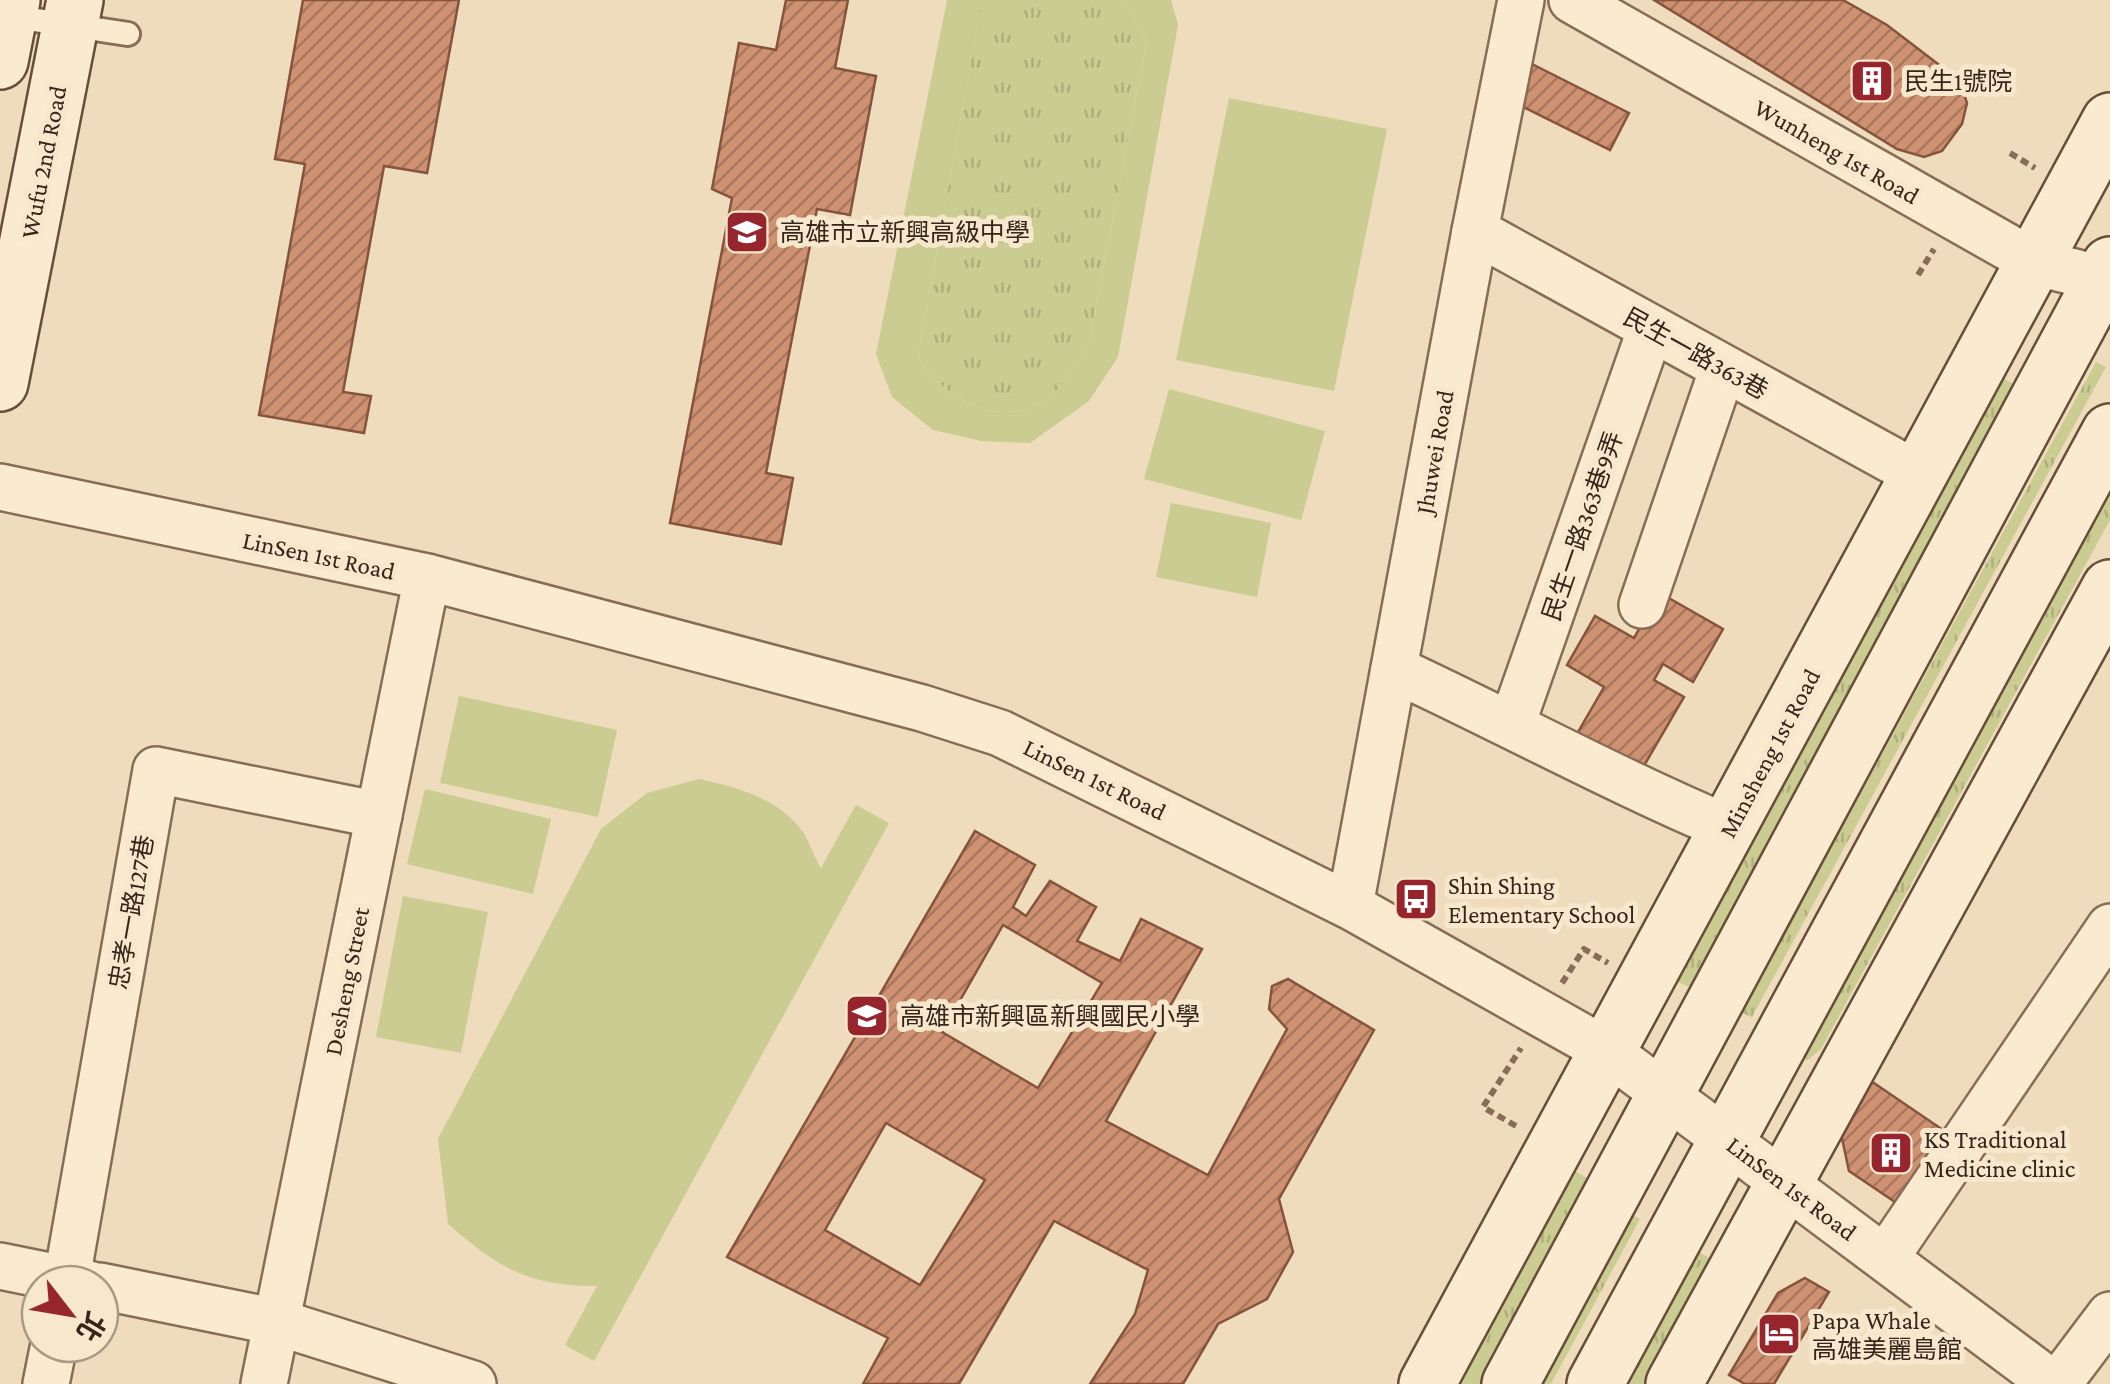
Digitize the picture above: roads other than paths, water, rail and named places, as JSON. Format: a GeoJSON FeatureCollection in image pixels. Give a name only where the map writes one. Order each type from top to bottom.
{"type":"FeatureCollection","features":[{"type":"Feature","properties":{"kind":"street","name":"Jhuwei Road"},"geometry":{"type":"LineString","coordinates":[[1350,906],[1521,0]]}},
{"type":"Feature","properties":{"kind":"street","name":"Wunheng 1st Road"},"geometry":{"type":"LineString","coordinates":[[1572,0],[2034,262],[2108,275]]}},
{"type":"Feature","properties":{"kind":"street","name":"Wufu 2nd Road"},"geometry":{"type":"LineString","coordinates":[[0,383],[72,13]]}},
{"type":"Feature","properties":{"kind":"street","name":"Minsheng 1st Road"},"geometry":{"type":"LineString","coordinates":[[1427,1384],[2110,121]]}},
{"type":"Feature","properties":{"kind":"street","name":"民生一路363巷"},"geometry":{"type":"LineString","coordinates":[[1475,231],[1917,474]]}},
{"type":"Feature","properties":{"kind":"street"},"geometry":{"type":"LineString","coordinates":[[1510,1384],[2108,275]]}},
{"type":"Feature","properties":{"kind":"street","name":"民生一路363巷9弄"},"geometry":{"type":"LineString","coordinates":[[1512,724],[1651,328]]}},
{"type":"Feature","properties":{"kind":"street"},"geometry":{"type":"LineString","coordinates":[[1642,606],[1724,368]]}},
{"type":"Feature","properties":{"kind":"street"},"geometry":{"type":"LineString","coordinates":[[1595,1384],[2110,432]]}},
{"type":"Feature","properties":{"kind":"street","name":"LinSen 1st Road"},"geometry":{"type":"LineString","coordinates":[[0,487],[427,578],[1000,732],[1350,906],[1607,1051],[2055,1384]]}},
{"type":"Feature","properties":{"kind":"street","name":"Desheng Street"},"geometry":{"type":"LineString","coordinates":[[264,1384],[427,578]]}},
{"type":"Feature","properties":{"kind":"street"},"geometry":{"type":"LineString","coordinates":[[1674,1384],[2110,588]]}},
{"type":"Feature","properties":{"kind":"street"},"geometry":{"type":"LineString","coordinates":[[1394,670],[1512,724],[1664,802],[1730,829]]}},
{"type":"Feature","properties":{"kind":"street","name":"忠孝一路127巷"},"geometry":{"type":"LineString","coordinates":[[83,1264],[156,770],[379,815]]}},
{"type":"Feature","properties":{"kind":"street"},"geometry":{"type":"LineString","coordinates":[[1886,1257],[2110,928]]}},
{"type":"Feature","properties":{"kind":"street"},"geometry":{"type":"LineString","coordinates":[[120,1292],[277,1322],[469,1383]]}},
{"type":"Feature","properties":{"kind":"street"},"geometry":{"type":"LineString","coordinates":[[2055,1384],[2110,1316]]}},
{"type":"Feature","properties":{"kind":"lane"},"geometry":{"type":"LineString","coordinates":[[7,25],[72,13],[128,34]]}},
{"type":"Feature","properties":{"kind":"place","name":"民生1號院"},"geometry":{"type":"Point","coordinates":[1872,81]}},
{"type":"Feature","properties":{"kind":"place","name":"高雄市立新興高級中學"},"geometry":{"type":"Point","coordinates":[747,232]}},
{"type":"Feature","properties":{"kind":"place","name":"Shin Shing Elementary School"},"geometry":{"type":"Point","coordinates":[1416,899]}},
{"type":"Feature","properties":{"kind":"place","name":"高雄市新興區新興國民小學"},"geometry":{"type":"Point","coordinates":[867,1016]}},
{"type":"Feature","properties":{"kind":"place","name":"KS Traditional Medicine clinic"},"geometry":{"type":"Point","coordinates":[1891,1153]}},
{"type":"Feature","properties":{"kind":"place","name":"Papa Whale 高雄美麗島館"},"geometry":{"type":"Point","coordinates":[1779,1334]}}]}
